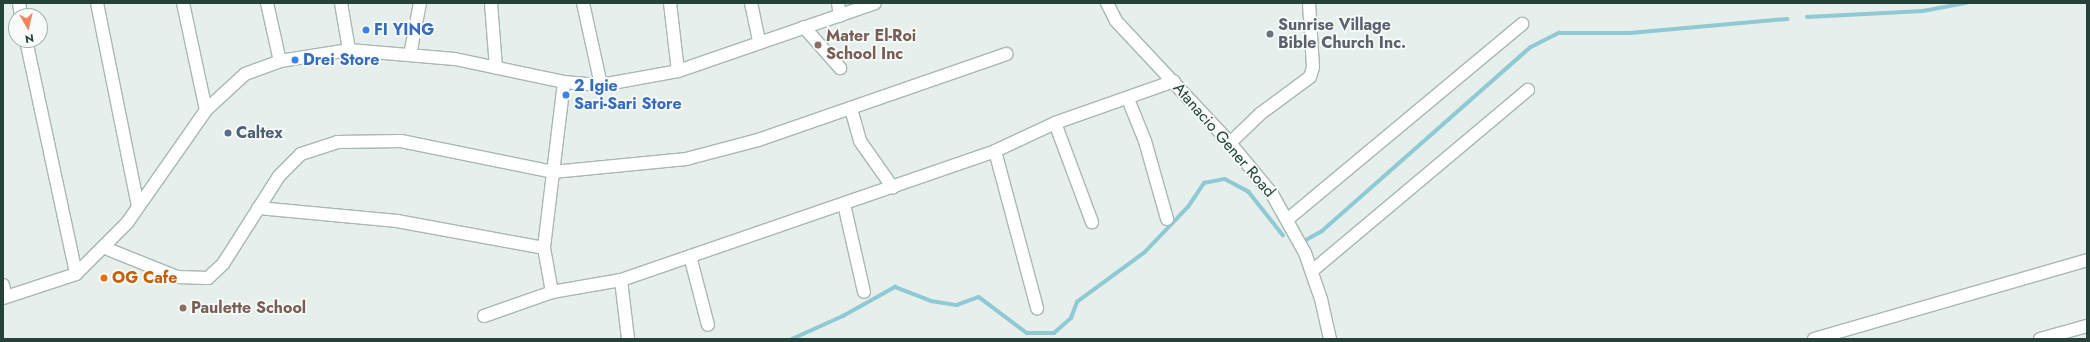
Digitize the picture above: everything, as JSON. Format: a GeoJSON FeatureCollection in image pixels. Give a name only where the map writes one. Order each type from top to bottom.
{"type":"FeatureCollection","features":[{"type":"Feature","properties":{"kind":"street"},"geometry":{"type":"LineString","coordinates":[[97,3],[138,206]]}},
{"type":"Feature","properties":{"kind":"street"},"geometry":{"type":"LineString","coordinates":[[183,3],[206,110]]}},
{"type":"Feature","properties":{"kind":"street"},"geometry":{"type":"LineString","coordinates":[[267,3],[280,61]]}},
{"type":"Feature","properties":{"kind":"street"},"geometry":{"type":"LineString","coordinates":[[341,3],[349,50]]}},
{"type":"Feature","properties":{"kind":"street"},"geometry":{"type":"LineString","coordinates":[[410,55],[420,3]]}},
{"type":"Feature","properties":{"kind":"street"},"geometry":{"type":"LineString","coordinates":[[491,3],[496,68]]}},
{"type":"Feature","properties":{"kind":"street"},"geometry":{"type":"LineString","coordinates":[[583,3],[601,85]]}},
{"type":"Feature","properties":{"kind":"street"},"geometry":{"type":"LineString","coordinates":[[670,3],[678,71]]}},
{"type":"Feature","properties":{"kind":"street"},"geometry":{"type":"LineString","coordinates":[[751,3],[759,42]]}},
{"type":"Feature","properties":{"kind":"street"},"geometry":{"type":"LineString","coordinates":[[838,3],[840,16]]}},
{"type":"Feature","properties":{"kind":"street"},"geometry":{"type":"LineString","coordinates":[[3,285],[4,297],[76,274],[105,248],[138,206],[206,110],[245,74],[280,61],[349,50],[410,55],[496,68],[564,82],[601,85],[678,71],[875,3]]}},
{"type":"Feature","properties":{"kind":"street","name":"Atanacio Gener Road"},"geometry":{"type":"LineString","coordinates":[[1107,3],[1116,21],[1230,143],[1288,219],[1297,234],[1312,271],[1330,339]]}},
{"type":"Feature","properties":{"kind":"street"},"geometry":{"type":"LineString","coordinates":[[1230,143],[1260,114],[1310,77],[1313,67],[1309,3]]}},
{"type":"Feature","properties":{"kind":"street"},"geometry":{"type":"LineString","coordinates":[[1288,219],[1522,24]]}},
{"type":"Feature","properties":{"kind":"street"},"geometry":{"type":"LineString","coordinates":[[804,27],[840,68]]}},
{"type":"Feature","properties":{"kind":"street"},"geometry":{"type":"LineString","coordinates":[[28,48],[76,274]]}},
{"type":"Feature","properties":{"kind":"street"},"geometry":{"type":"LineString","coordinates":[[105,248],[177,277],[208,278],[223,264],[279,176],[301,154],[337,142],[401,141],[553,172],[686,159],[851,109],[1007,54]]}},
{"type":"Feature","properties":{"kind":"street"},"geometry":{"type":"LineString","coordinates":[[552,292],[544,248],[564,82]]}},
{"type":"Feature","properties":{"kind":"street"},"geometry":{"type":"LineString","coordinates":[[484,316],[552,292],[621,280],[893,188],[995,151],[1055,123],[1174,82]]}},
{"type":"Feature","properties":{"kind":"street"},"geometry":{"type":"LineString","coordinates":[[1312,271],[1528,90]]}},
{"type":"Feature","properties":{"kind":"street"},"geometry":{"type":"LineString","coordinates":[[1128,99],[1145,141],[1167,219]]}},
{"type":"Feature","properties":{"kind":"street"},"geometry":{"type":"LineString","coordinates":[[851,109],[860,141],[893,188]]}},
{"type":"Feature","properties":{"kind":"street"},"geometry":{"type":"LineString","coordinates":[[1055,123],[1092,222]]}},
{"type":"Feature","properties":{"kind":"street"},"geometry":{"type":"LineString","coordinates":[[995,151],[1037,308]]}},
{"type":"Feature","properties":{"kind":"street"},"geometry":{"type":"LineString","coordinates":[[844,204],[864,292]]}},
{"type":"Feature","properties":{"kind":"street"},"geometry":{"type":"LineString","coordinates":[[258,208],[397,221],[544,248]]}},
{"type":"Feature","properties":{"kind":"street"},"geometry":{"type":"LineString","coordinates":[[690,256],[708,325]]}},
{"type":"Feature","properties":{"kind":"street"},"geometry":{"type":"LineString","coordinates":[[1814,339],[1842,335],[2087,260]]}},
{"type":"Feature","properties":{"kind":"street"},"geometry":{"type":"LineString","coordinates":[[621,280],[628,339]]}},
{"type":"Feature","properties":{"kind":"street"},"geometry":{"type":"LineString","coordinates":[[2040,339],[2087,326]]}},
{"type":"Feature","properties":{"kind":"waterway"},"geometry":{"type":"LineString","coordinates":[[1807,17],[1923,11],[1966,3]]}},
{"type":"Feature","properties":{"kind":"waterway"},"geometry":{"type":"LineString","coordinates":[[1306,240],[1322,231],[1531,47],[1559,33],[1630,33],[1787,19]]}},
{"type":"Feature","properties":{"kind":"waterway"},"geometry":{"type":"LineString","coordinates":[[792,339],[843,316],[895,287],[931,301],[957,305],[979,297],[1027,333],[1054,333],[1071,318],[1077,302],[1145,252],[1188,207],[1204,183],[1225,179],[1249,192],[1283,235]]}},
{"type":"Feature","properties":{"kind":"place","name":"FI YING"},"geometry":{"type":"Point","coordinates":[366,30]}},
{"type":"Feature","properties":{"kind":"place","name":"Sunrise Village Bible Church Inc."},"geometry":{"type":"Point","coordinates":[1270,34]}},
{"type":"Feature","properties":{"kind":"place","name":"Mater El-Roi School Inc"},"geometry":{"type":"Point","coordinates":[818,45]}},
{"type":"Feature","properties":{"kind":"place","name":"Drei Store"},"geometry":{"type":"Point","coordinates":[295,60]}},
{"type":"Feature","properties":{"kind":"place","name":"2 Igie Sari-Sari Store"},"geometry":{"type":"Point","coordinates":[566,95]}},
{"type":"Feature","properties":{"kind":"place","name":"Caltex"},"geometry":{"type":"Point","coordinates":[228,133]}},
{"type":"Feature","properties":{"kind":"place","name":"OG Cafe"},"geometry":{"type":"Point","coordinates":[104,278]}},
{"type":"Feature","properties":{"kind":"place","name":"Paulette School"},"geometry":{"type":"Point","coordinates":[183,308]}}]}
